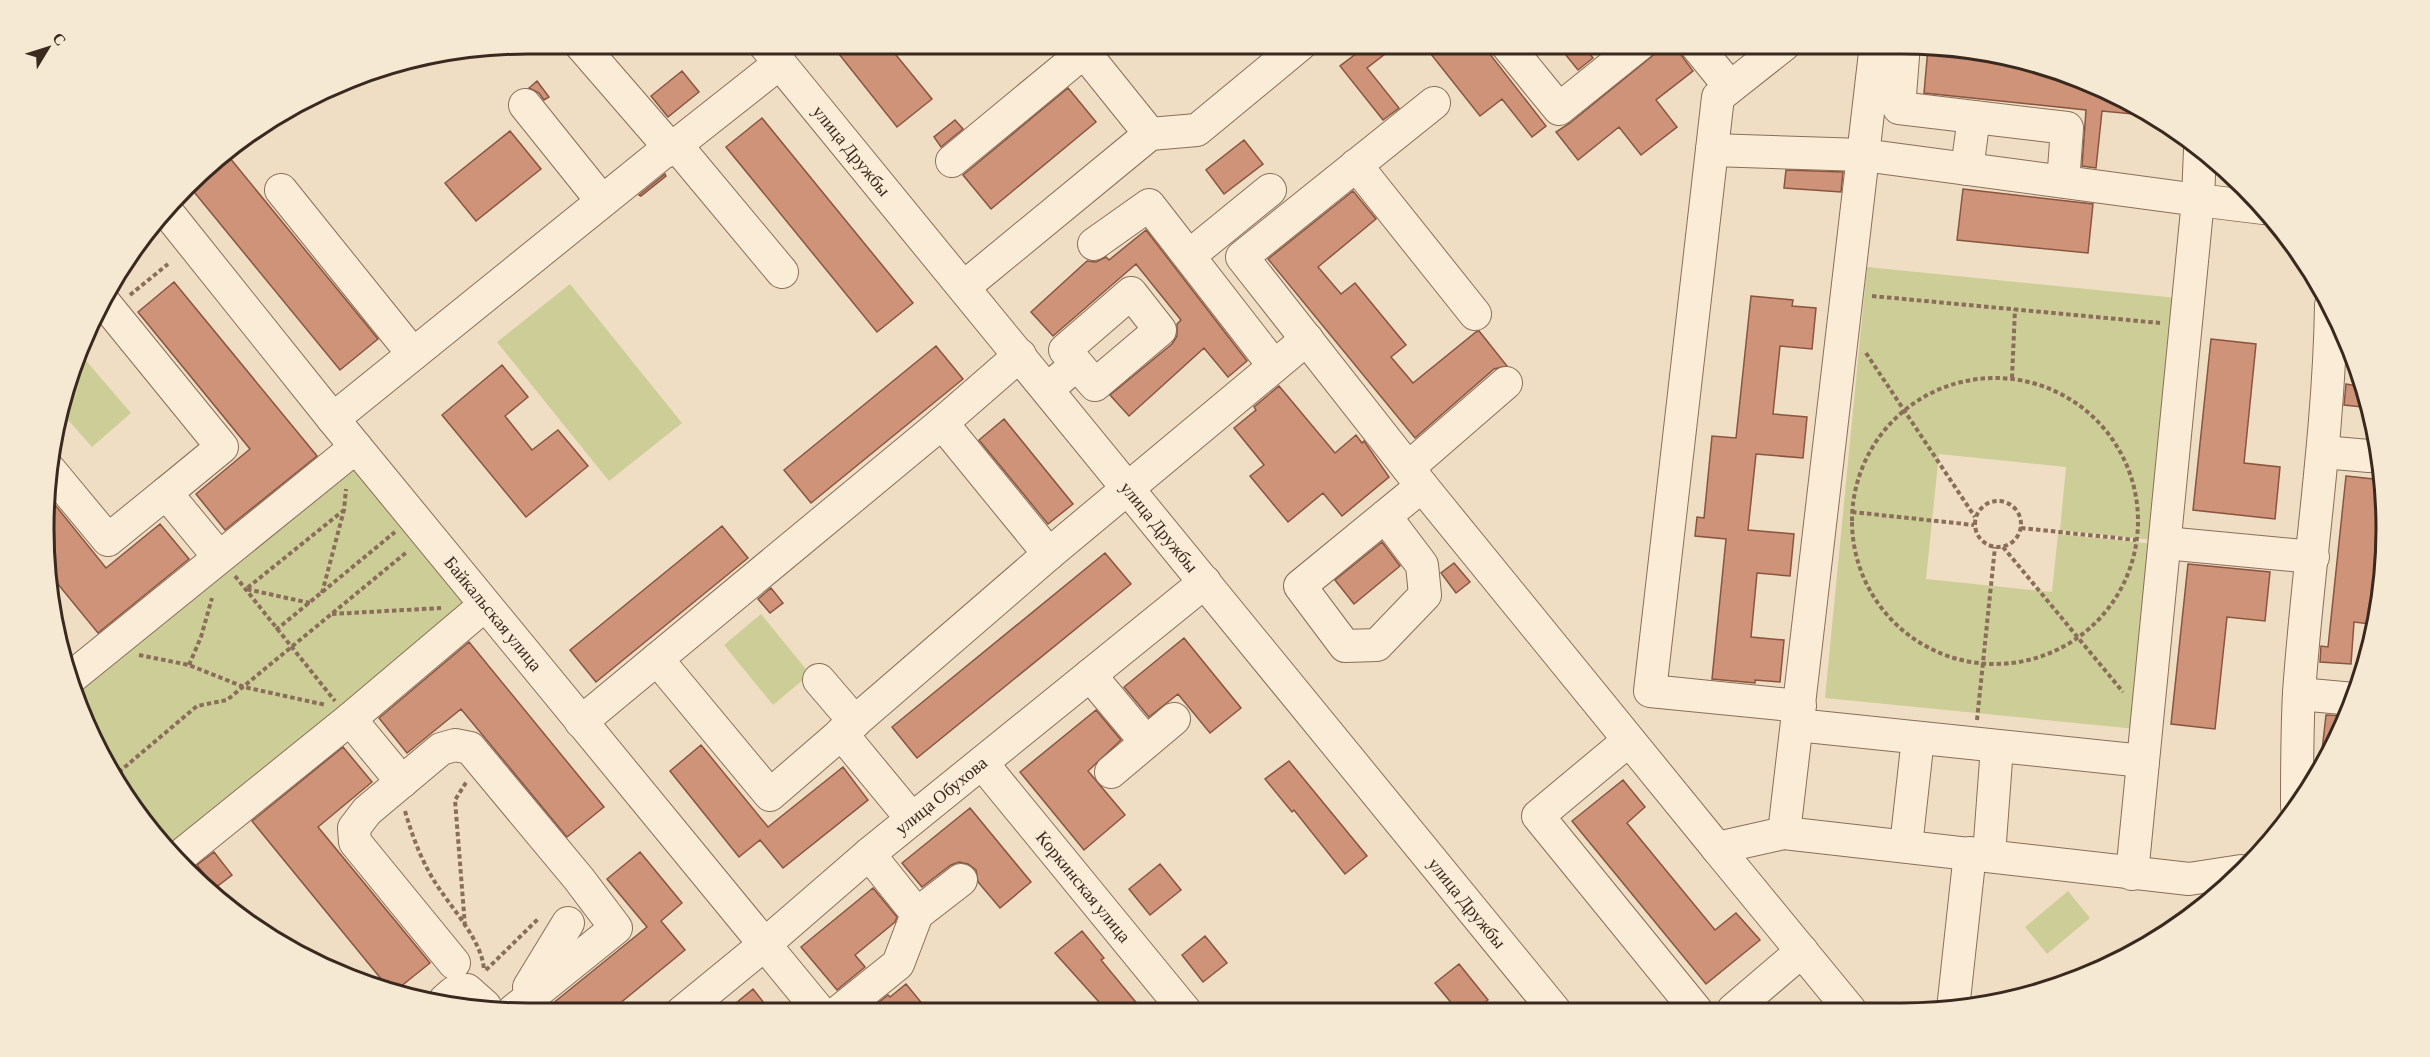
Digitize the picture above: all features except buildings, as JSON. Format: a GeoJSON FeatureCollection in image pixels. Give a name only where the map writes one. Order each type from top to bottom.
{"type":"FeatureCollection","features":[{"type":"Feature","properties":{"kind":"street"},"geometry":{"type":"LineString","coordinates":[[589,54],[782,272]]}},
{"type":"Feature","properties":{"kind":"street"},"geometry":{"type":"LineString","coordinates":[[333,419],[602,201],[673,147],[771,54]]}},
{"type":"Feature","properties":{"kind":"street","name":"улица Дружбы"},"geometry":{"type":"LineString","coordinates":[[773,54],[1547,1003]]}},
{"type":"Feature","properties":{"kind":"street"},"geometry":{"type":"LineString","coordinates":[[952,161],[1082,54]]}},
{"type":"Feature","properties":{"kind":"street"},"geometry":{"type":"LineString","coordinates":[[1086,54],[1150,134]]}},
{"type":"Feature","properties":{"kind":"street"},"geometry":{"type":"LineString","coordinates":[[964,286],[1150,134],[1197,130],[1288,54]]}},
{"type":"Feature","properties":{"kind":"street"},"geometry":{"type":"LineString","coordinates":[[1514,54],[1559,109],[1618,54]]}},
{"type":"Feature","properties":{"kind":"street"},"geometry":{"type":"LineString","coordinates":[[1703,54],[1731,87]]}},
{"type":"Feature","properties":{"kind":"street"},"geometry":{"type":"LineString","coordinates":[[1772,54],[1718,97],[1650,691],[1798,715],[1918,738],[2143,761]]}},
{"type":"Feature","properties":{"kind":"street"},"geometry":{"type":"LineString","coordinates":[[1784,833],[1798,715],[1837,510],[1846,307],[1875,54]]}},
{"type":"Feature","properties":{"kind":"street"},"geometry":{"type":"LineString","coordinates":[[1903,54],[1899,108],[2067,128],[2064,169]]}},
{"type":"Feature","properties":{"kind":"street"},"geometry":{"type":"LineString","coordinates":[[1434,103],[1242,257],[1415,477],[1628,741],[1844,1003]]}},
{"type":"Feature","properties":{"kind":"street"},"geometry":{"type":"LineString","coordinates":[[525,105],[602,201]]}},
{"type":"Feature","properties":{"kind":"street"},"geometry":{"type":"LineString","coordinates":[[1967,169],[1974,117]]}},
{"type":"Feature","properties":{"kind":"street"},"geometry":{"type":"LineString","coordinates":[[1712,150],[1863,155],[2249,206]]}},
{"type":"Feature","properties":{"kind":"street"},"geometry":{"type":"LineString","coordinates":[[2132,874],[2147,721],[2151,541],[2186,326],[2200,160]]}},
{"type":"Feature","properties":{"kind":"street"},"geometry":{"type":"LineString","coordinates":[[1356,165],[1475,314]]}},
{"type":"Feature","properties":{"kind":"street"},"geometry":{"type":"LineString","coordinates":[[281,190],[413,354]]}},
{"type":"Feature","properties":{"kind":"street"},"geometry":{"type":"LineString","coordinates":[[1189,256],[1270,190]]}},
{"type":"Feature","properties":{"kind":"street"},"geometry":{"type":"LineString","coordinates":[[1094,244],[1149,205],[1274,366]]}},
{"type":"Feature","properties":{"kind":"street","name":"Байкальская улица"},"geometry":{"type":"LineString","coordinates":[[171,217],[333,419],[347,454],[478,611],[581,722],[813,1003]]}},
{"type":"Feature","properties":{"kind":"street"},"geometry":{"type":"LineString","coordinates":[[57,478],[108,540],[222,447],[109,308]]}},
{"type":"Feature","properties":{"kind":"street"},"geometry":{"type":"LineString","coordinates":[[657,659],[770,795],[1049,554],[1307,339]]}},
{"type":"Feature","properties":{"kind":"street"},"geometry":{"type":"LineString","coordinates":[[581,722],[942,423],[1020,355]]}},
{"type":"Feature","properties":{"kind":"street"},"geometry":{"type":"LineString","coordinates":[[2296,791],[2299,694],[2324,452],[2344,356]]}},
{"type":"Feature","properties":{"kind":"street"},"geometry":{"type":"LineString","coordinates":[[1048,389],[1077,364]]}},
{"type":"Feature","properties":{"kind":"street"},"geometry":{"type":"LineString","coordinates":[[1385,516],[1415,477],[1506,383]]}},
{"type":"Feature","properties":{"kind":"street"},"geometry":{"type":"LineString","coordinates":[[942,423],[1049,554]]}},
{"type":"Feature","properties":{"kind":"street"},"geometry":{"type":"LineString","coordinates":[[2324,452],[2369,456]]}},
{"type":"Feature","properties":{"kind":"street"},"geometry":{"type":"LineString","coordinates":[[77,673],[347,454]]}},
{"type":"Feature","properties":{"kind":"street"},"geometry":{"type":"LineString","coordinates":[[166,493],[219,557]]}},
{"type":"Feature","properties":{"kind":"street"},"geometry":{"type":"LineString","coordinates":[[2151,541],[2313,557]]}},
{"type":"Feature","properties":{"kind":"street","name":"улица Обухова"},"geometry":{"type":"LineString","coordinates":[[693,1003],[869,854],[1205,582]]}},
{"type":"Feature","properties":{"kind":"street"},"geometry":{"type":"LineString","coordinates":[[183,853],[346,714],[478,611]]}},
{"type":"Feature","properties":{"kind":"street"},"geometry":{"type":"LineString","coordinates":[[1090,675],[1146,742]]}},
{"type":"Feature","properties":{"kind":"street"},"geometry":{"type":"LineString","coordinates":[[819,680],[848,728],[912,819]]}},
{"type":"Feature","properties":{"kind":"street"},"geometry":{"type":"LineString","coordinates":[[2299,694],[2344,698]]}},
{"type":"Feature","properties":{"kind":"street"},"geometry":{"type":"LineString","coordinates":[[346,714],[397,786]]}},
{"type":"Feature","properties":{"kind":"street"},"geometry":{"type":"LineString","coordinates":[[1111,772],[1174,719]]}},
{"type":"Feature","properties":{"kind":"street"},"geometry":{"type":"LineString","coordinates":[[1906,846],[1918,738]]}},
{"type":"Feature","properties":{"kind":"street"},"geometry":{"type":"LineString","coordinates":[[1628,741],[1538,816],[1690,1003]]}},
{"type":"Feature","properties":{"kind":"street"},"geometry":{"type":"LineString","coordinates":[[467,986],[355,842],[354,828],[367,811],[441,749],[455,745],[470,748],[579,879],[616,928],[523,1003]]}},
{"type":"Feature","properties":{"kind":"street"},"geometry":{"type":"LineString","coordinates":[[1955,1000],[1979,854],[1985,746]]}},
{"type":"Feature","properties":{"kind":"street","name":"Коркинская улица"},"geometry":{"type":"LineString","coordinates":[[982,763],[1179,1003]]}},
{"type":"Feature","properties":{"kind":"street"},"geometry":{"type":"LineString","coordinates":[[1718,848],[1784,833],[1979,854],[2132,874],[2189,879],[2227,873]]}},
{"type":"Feature","properties":{"kind":"street"},"geometry":{"type":"LineString","coordinates":[[869,854],[917,914]]}},
{"type":"Feature","properties":{"kind":"street"},"geometry":{"type":"LineString","coordinates":[[849,1003],[898,964],[917,914],[961,879]]}},
{"type":"Feature","properties":{"kind":"street"},"geometry":{"type":"LineString","coordinates":[[517,1003],[557,918]]}},
{"type":"Feature","properties":{"kind":"street"},"geometry":{"type":"LineString","coordinates":[[1741,1003],[1802,951]]}},
{"type":"Feature","properties":{"kind":"path"},"geometry":{"type":"LineString","coordinates":[[112,303],[168,264]]}},
{"type":"Feature","properties":{"kind":"path"},"geometry":{"type":"LineString","coordinates":[[1846,307],[2015,309],[2186,326]]}},
{"type":"Feature","properties":{"kind":"path"},"geometry":{"type":"LineString","coordinates":[[1846,307],[1904,410],[1975,517]]}},
{"type":"Feature","properties":{"kind":"path"},"geometry":{"type":"LineString","coordinates":[[2013,378],[2015,309]]}},
{"type":"Feature","properties":{"kind":"path"},"geometry":{"type":"LineString","coordinates":[[1837,510],[1855,490],[1867,457],[1886,427],[1904,410],[1927,394],[1960,382],[1995,377],[2013,378],[2047,387],[2062,394],[2078,404],[2104,427],[2123,457],[2151,541]]}},
{"type":"Feature","properties":{"kind":"path"},"geometry":{"type":"LineString","coordinates":[[322,593],[344,510],[347,454]]}},
{"type":"Feature","properties":{"kind":"path"},"geometry":{"type":"LineString","coordinates":[[2004,501],[2020,516],[2021,528],[2017,538],[2003,547],[1995,547],[1981,540],[1974,525],[1975,517],[1983,505],[2004,501]]}},
{"type":"Feature","properties":{"kind":"path"},"geometry":{"type":"LineString","coordinates":[[246,589],[344,510]]}},
{"type":"Feature","properties":{"kind":"path"},"geometry":{"type":"LineString","coordinates":[[1837,510],[1974,525]]}},
{"type":"Feature","properties":{"kind":"path"},"geometry":{"type":"LineString","coordinates":[[1837,510],[1854,542],[1857,560],[1867,584],[1881,607],[1905,632],[1920,642],[1952,657],[1983,663],[2013,662],[2038,657],[2055,651],[2078,637],[2098,620],[2119,592],[2130,568],[2151,541]]}},
{"type":"Feature","properties":{"kind":"path"},"geometry":{"type":"LineString","coordinates":[[2021,528],[2151,541]]}},
{"type":"Feature","properties":{"kind":"path"},"geometry":{"type":"LineString","coordinates":[[276,630],[398,530]]}},
{"type":"Feature","properties":{"kind":"path"},"geometry":{"type":"LineString","coordinates":[[121,770],[197,706],[227,700],[244,687],[413,546]]}},
{"type":"Feature","properties":{"kind":"path"},"geometry":{"type":"LineString","coordinates":[[1985,746],[1983,663],[1995,547]]}},
{"type":"Feature","properties":{"kind":"path"},"geometry":{"type":"LineString","coordinates":[[2003,547],[2147,721]]}},
{"type":"Feature","properties":{"kind":"path"},"geometry":{"type":"LineString","coordinates":[[219,557],[346,714]]}},
{"type":"Feature","properties":{"kind":"path"},"geometry":{"type":"LineString","coordinates":[[246,589],[310,603]]}},
{"type":"Feature","properties":{"kind":"path"},"geometry":{"type":"LineString","coordinates":[[189,665],[201,637],[213,594]]}},
{"type":"Feature","properties":{"kind":"path"},"geometry":{"type":"LineString","coordinates":[[331,614],[450,608],[478,611]]}},
{"type":"Feature","properties":{"kind":"path"},"geometry":{"type":"LineString","coordinates":[[106,649],[189,665],[244,687],[346,714]]}},
{"type":"Feature","properties":{"kind":"path"},"geometry":{"type":"LineString","coordinates":[[465,927],[455,800],[468,779],[486,767]]}},
{"type":"Feature","properties":{"kind":"path"},"geometry":{"type":"LineString","coordinates":[[397,786],[413,840],[434,879],[480,949],[467,986]]}},
{"type":"Feature","properties":{"kind":"path"},"geometry":{"type":"LineString","coordinates":[[467,986],[557,918]]}},
{"type":"Feature","properties":{"kind":"green space"},"geometry":{"type":"Polygon","coordinates":[[[1867,267],[2177,298],[2153,540],[2060,530],[2066,467],[1939,454],[1926,579],[2052,592],[2058,534],[2154,544],[2136,729],[1825,698],[1867,267]]]}},
{"type":"Feature","properties":{"kind":"green space"},"geometry":{"type":"Polygon","coordinates":[[[570,284],[682,423],[609,481],[497,342],[570,284]]]}},
{"type":"Feature","properties":{"kind":"green space"},"geometry":{"type":"Polygon","coordinates":[[[85,360],[131,413],[92,447],[67,419],[85,360]]]}},
{"type":"Feature","properties":{"kind":"green space"},"geometry":{"type":"Polygon","coordinates":[[[352,464],[466,602],[175,844],[152,817],[118,766],[90,710],[79,682],[352,464]]]}},
{"type":"Feature","properties":{"kind":"green space"},"geometry":{"type":"Polygon","coordinates":[[[761,614],[810,674],[773,705],[724,645],[761,614]]]}},
{"type":"Feature","properties":{"kind":"green space"},"geometry":{"type":"Polygon","coordinates":[[[2068,891],[2090,918],[2047,954],[2025,927],[2068,891]]]}}]}
